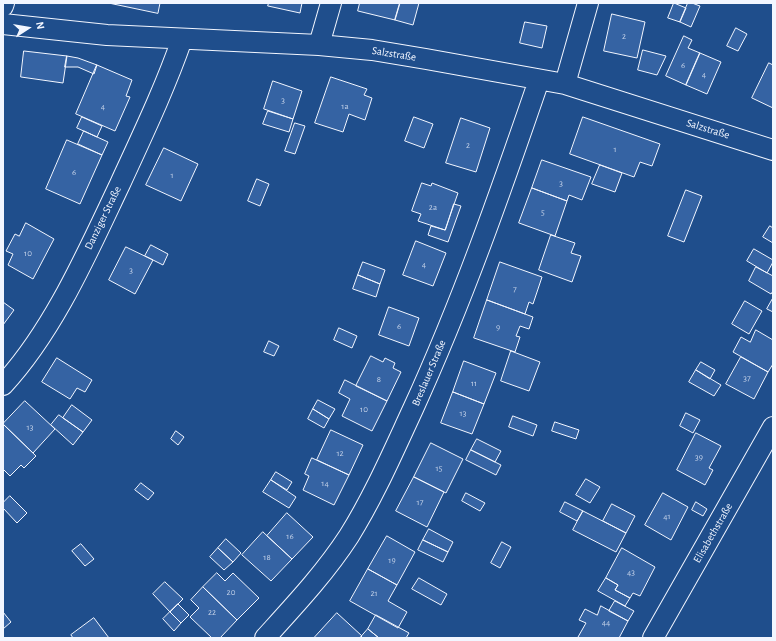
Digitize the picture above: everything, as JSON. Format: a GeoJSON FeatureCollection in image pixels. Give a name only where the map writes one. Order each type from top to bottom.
{"type":"FeatureCollection","features":[{"type":"Feature","properties":{"kind":"street"},"geometry":{"type":"LineString","coordinates":[[319,45],[331,3]]}},
{"type":"Feature","properties":{"kind":"street"},"geometry":{"type":"LineString","coordinates":[[565,84],[588,3]]}},
{"type":"Feature","properties":{"kind":"street","name":"Salzstraße"},"geometry":{"type":"LineString","coordinates":[[3,24],[107,35],[319,45],[372,50],[410,56],[565,84],[773,150]]}},
{"type":"Feature","properties":{"kind":"street","name":"Danziger Straße"},"geometry":{"type":"LineString","coordinates":[[3,385],[12,376],[31,349],[56,311],[72,282],[174,64],[182,39]]}},
{"type":"Feature","properties":{"kind":"street","name":"Breslauer Straße"},"geometry":{"type":"LineString","coordinates":[[265,638],[323,572],[348,537],[375,490],[428,377],[454,314],[539,80]]}},
{"type":"Feature","properties":{"kind":"street","name":"Elisabethstraße"},"geometry":{"type":"LineString","coordinates":[[653,638],[773,427]]}},
{"type":"Feature","properties":{"kind":"building"},"geometry":{"type":"Polygon","coordinates":[[[109,3],[160,3],[158,13],[109,3]]]}},
{"type":"Feature","properties":{"kind":"building"},"geometry":{"type":"Polygon","coordinates":[[[269,3],[302,3],[300,13],[268,6],[269,3]]]}},
{"type":"Feature","properties":{"kind":"building"},"geometry":{"type":"Polygon","coordinates":[[[360,3],[400,3],[395,20],[358,11],[360,3]]]}},
{"type":"Feature","properties":{"kind":"building"},"geometry":{"type":"Polygon","coordinates":[[[400,3],[419,3],[413,25],[395,20],[400,3]]]}},
{"type":"Feature","properties":{"kind":"building"},"geometry":{"type":"Polygon","coordinates":[[[674,3],[686,8],[680,22],[668,18],[674,3]]]}},
{"type":"Feature","properties":{"kind":"building"},"geometry":{"type":"Polygon","coordinates":[[[688,3],[700,6],[691,27],[680,22],[688,3]]]}},
{"type":"Feature","properties":{"kind":"building"},"geometry":{"type":"Polygon","coordinates":[[[612,14],[645,22],[637,58],[604,51],[612,14]]]}},
{"type":"Feature","properties":{"kind":"building"},"geometry":{"type":"Polygon","coordinates":[[[525,22],[547,26],[542,48],[520,43],[525,22]]]}},
{"type":"Feature","properties":{"kind":"building"},"geometry":{"type":"Polygon","coordinates":[[[736,28],[747,34],[738,51],[727,46],[736,28]]]}},
{"type":"Feature","properties":{"kind":"building"},"geometry":{"type":"Polygon","coordinates":[[[684,36],[692,40],[688,48],[700,53],[686,85],[666,76],[684,36]]]}},
{"type":"Feature","properties":{"kind":"building"},"geometry":{"type":"Polygon","coordinates":[[[643,50],[666,56],[657,75],[638,70],[643,50]]]}},
{"type":"Feature","properties":{"kind":"building"},"geometry":{"type":"Polygon","coordinates":[[[24,51],[67,56],[63,83],[21,77],[24,51]]]}},
{"type":"Feature","properties":{"kind":"building"},"geometry":{"type":"Polygon","coordinates":[[[700,53],[721,62],[707,94],[686,85],[700,53]]]}},
{"type":"Feature","properties":{"kind":"building"},"geometry":{"type":"Polygon","coordinates":[[[67,56],[78,58],[97,65],[94,74],[78,67],[65,67],[67,56]]]}},
{"type":"Feature","properties":{"kind":"building"},"geometry":{"type":"Polygon","coordinates":[[[769,63],[773,65],[773,108],[752,98],[769,63]]]}},
{"type":"Feature","properties":{"kind":"building"},"geometry":{"type":"Polygon","coordinates":[[[97,65],[132,80],[126,96],[130,97],[115,131],[76,114],[97,65]]]}},
{"type":"Feature","properties":{"kind":"building"},"geometry":{"type":"Polygon","coordinates":[[[331,77],[367,89],[364,95],[372,98],[365,120],[349,114],[343,132],[315,123],[331,77]]]}},
{"type":"Feature","properties":{"kind":"building"},"geometry":{"type":"Polygon","coordinates":[[[273,81],[302,91],[293,119],[264,109],[273,81]]]}},
{"type":"Feature","properties":{"kind":"building"},"geometry":{"type":"Polygon","coordinates":[[[268,111],[293,119],[289,132],[263,124],[268,111]]]}},
{"type":"Feature","properties":{"kind":"building"},"geometry":{"type":"Polygon","coordinates":[[[82,117],[102,126],[97,137],[77,128],[82,117]]]}},
{"type":"Feature","properties":{"kind":"building"},"geometry":{"type":"Polygon","coordinates":[[[414,117],[433,124],[424,148],[405,141],[414,117]]]}},
{"type":"Feature","properties":{"kind":"building"},"geometry":{"type":"Polygon","coordinates":[[[583,117],[660,144],[652,166],[640,162],[634,177],[570,154],[583,117]]]}},
{"type":"Feature","properties":{"kind":"building"},"geometry":{"type":"Polygon","coordinates":[[[461,118],[490,128],[476,172],[446,163],[461,118]]]}},
{"type":"Feature","properties":{"kind":"building"},"geometry":{"type":"Polygon","coordinates":[[[295,123],[305,126],[295,154],[285,151],[295,123]]]}},
{"type":"Feature","properties":{"kind":"building"},"geometry":{"type":"Polygon","coordinates":[[[84,131],[108,142],[102,155],[78,144],[84,131]]]}},
{"type":"Feature","properties":{"kind":"building"},"geometry":{"type":"Polygon","coordinates":[[[67,140],[102,155],[80,204],[46,189],[67,140]]]}},
{"type":"Feature","properties":{"kind":"building"},"geometry":{"type":"Polygon","coordinates":[[[164,148],[198,164],[181,201],[146,185],[164,148]]]}},
{"type":"Feature","properties":{"kind":"building"},"geometry":{"type":"Polygon","coordinates":[[[542,160],[591,177],[582,200],[569,195],[567,201],[532,188],[542,160]]]}},
{"type":"Feature","properties":{"kind":"building"},"geometry":{"type":"Polygon","coordinates":[[[600,165],[622,173],[615,192],[592,184],[600,165]]]}},
{"type":"Feature","properties":{"kind":"building"},"geometry":{"type":"Polygon","coordinates":[[[257,179],[269,184],[260,206],[248,201],[257,179]]]}},
{"type":"Feature","properties":{"kind":"building"},"geometry":{"type":"Polygon","coordinates":[[[422,183],[431,186],[432,183],[458,193],[445,230],[418,221],[421,214],[412,211],[422,183]]]}},
{"type":"Feature","properties":{"kind":"building"},"geometry":{"type":"Polygon","coordinates":[[[532,188],[567,201],[555,236],[519,223],[532,188]]]}},
{"type":"Feature","properties":{"kind":"building"},"geometry":{"type":"Polygon","coordinates":[[[686,190],[702,196],[684,242],[668,236],[686,190]]]}},
{"type":"Feature","properties":{"kind":"building"},"geometry":{"type":"Polygon","coordinates":[[[454,204],[461,206],[448,242],[428,235],[431,226],[445,230],[454,204]]]}},
{"type":"Feature","properties":{"kind":"building"},"geometry":{"type":"Polygon","coordinates":[[[26,223],[54,239],[33,279],[8,265],[13,254],[6,251],[15,234],[19,236],[26,223]]]}},
{"type":"Feature","properties":{"kind":"building"},"geometry":{"type":"Polygon","coordinates":[[[770,226],[773,228],[773,243],[763,237],[770,226]]]}},
{"type":"Feature","properties":{"kind":"building"},"geometry":{"type":"Polygon","coordinates":[[[551,235],[575,243],[571,253],[581,256],[572,282],[539,270],[551,235]]]}},
{"type":"Feature","properties":{"kind":"building"},"geometry":{"type":"Polygon","coordinates":[[[416,241],[446,253],[433,286],[403,275],[416,241]]]}},
{"type":"Feature","properties":{"kind":"building"},"geometry":{"type":"Polygon","coordinates":[[[151,245],[168,254],[163,265],[145,256],[151,245]]]}},
{"type":"Feature","properties":{"kind":"building"},"geometry":{"type":"Polygon","coordinates":[[[126,247],[153,260],[135,294],[109,280],[126,247]]]}},
{"type":"Feature","properties":{"kind":"building"},"geometry":{"type":"Polygon","coordinates":[[[754,249],[773,260],[767,273],[747,261],[754,249]]]}},
{"type":"Feature","properties":{"kind":"building"},"geometry":{"type":"Polygon","coordinates":[[[363,262],[385,270],[380,284],[358,275],[363,262]]]}},
{"type":"Feature","properties":{"kind":"building"},"geometry":{"type":"Polygon","coordinates":[[[500,262],[542,277],[533,304],[529,302],[525,314],[487,300],[500,262]]]}},
{"type":"Feature","properties":{"kind":"building"},"geometry":{"type":"Polygon","coordinates":[[[756,267],[773,276],[773,291],[771,294],[749,281],[756,267]]]}},
{"type":"Feature","properties":{"kind":"building"},"geometry":{"type":"Polygon","coordinates":[[[358,275],[380,284],[376,297],[353,289],[358,275]]]}},
{"type":"Feature","properties":{"kind":"building"},"geometry":{"type":"Polygon","coordinates":[[[773,298],[773,312],[767,309],[773,298]]]}},
{"type":"Feature","properties":{"kind":"building"},"geometry":{"type":"Polygon","coordinates":[[[487,300],[533,317],[529,329],[520,326],[516,336],[520,337],[515,352],[474,338],[487,300]]]}},
{"type":"Feature","properties":{"kind":"building"},"geometry":{"type":"Polygon","coordinates":[[[745,301],[762,311],[749,334],[732,324],[745,301]]]}},
{"type":"Feature","properties":{"kind":"building"},"geometry":{"type":"Polygon","coordinates":[[[3,302],[14,310],[3,325],[3,302]]]}},
{"type":"Feature","properties":{"kind":"building"},"geometry":{"type":"Polygon","coordinates":[[[389,307],[419,318],[409,346],[379,335],[389,307]]]}},
{"type":"Feature","properties":{"kind":"building"},"geometry":{"type":"Polygon","coordinates":[[[339,328],[357,336],[352,348],[334,340],[339,328]]]}},
{"type":"Feature","properties":{"kind":"building"},"geometry":{"type":"Polygon","coordinates":[[[756,330],[773,340],[773,364],[768,372],[733,352],[741,337],[750,342],[756,330]]]}},
{"type":"Feature","properties":{"kind":"building"},"geometry":{"type":"Polygon","coordinates":[[[269,341],[279,346],[274,356],[264,352],[269,341]]]}},
{"type":"Feature","properties":{"kind":"building"},"geometry":{"type":"Polygon","coordinates":[[[511,351],[540,362],[529,391],[501,381],[511,351]]]}},
{"type":"Feature","properties":{"kind":"building"},"geometry":{"type":"Polygon","coordinates":[[[371,356],[383,362],[385,358],[395,363],[393,368],[401,372],[387,401],[356,386],[371,356]]]}},
{"type":"Feature","properties":{"kind":"building"},"geometry":{"type":"Polygon","coordinates":[[[741,357],[768,372],[754,399],[726,384],[741,357]]]}},
{"type":"Feature","properties":{"kind":"building"},"geometry":{"type":"Polygon","coordinates":[[[57,358],[92,380],[85,392],[77,388],[70,399],[42,382],[57,358]]]}},
{"type":"Feature","properties":{"kind":"building"},"geometry":{"type":"Polygon","coordinates":[[[464,361],[496,373],[484,404],[453,392],[464,361]]]}},
{"type":"Feature","properties":{"kind":"building"},"geometry":{"type":"Polygon","coordinates":[[[701,362],[715,370],[710,379],[696,370],[701,362]]]}},
{"type":"Feature","properties":{"kind":"building"},"geometry":{"type":"Polygon","coordinates":[[[696,370],[721,385],[714,396],[689,382],[696,370]]]}},
{"type":"Feature","properties":{"kind":"building"},"geometry":{"type":"Polygon","coordinates":[[[345,380],[387,401],[372,431],[342,416],[350,399],[339,393],[345,380]]]}},
{"type":"Feature","properties":{"kind":"building"},"geometry":{"type":"Polygon","coordinates":[[[453,392],[484,404],[472,434],[441,423],[453,392]]]}},
{"type":"Feature","properties":{"kind":"building"},"geometry":{"type":"Polygon","coordinates":[[[318,400],[335,409],[329,419],[313,409],[318,400]]]}},
{"type":"Feature","properties":{"kind":"building"},"geometry":{"type":"Polygon","coordinates":[[[25,401],[55,429],[33,453],[3,424],[25,401]]]}},
{"type":"Feature","properties":{"kind":"building"},"geometry":{"type":"Polygon","coordinates":[[[72,405],[92,420],[83,432],[63,418],[72,405]]]}},
{"type":"Feature","properties":{"kind":"building"},"geometry":{"type":"Polygon","coordinates":[[[313,409],[329,419],[324,428],[308,419],[313,409]]]}},
{"type":"Feature","properties":{"kind":"building"},"geometry":{"type":"Polygon","coordinates":[[[686,413],[700,420],[693,433],[680,426],[686,413]]]}},
{"type":"Feature","properties":{"kind":"building"},"geometry":{"type":"Polygon","coordinates":[[[59,415],[83,432],[73,445],[51,425],[59,415]]]}},
{"type":"Feature","properties":{"kind":"building"},"geometry":{"type":"Polygon","coordinates":[[[513,416],[537,425],[533,436],[509,427],[513,416]]]}},
{"type":"Feature","properties":{"kind":"building"},"geometry":{"type":"Polygon","coordinates":[[[555,422],[579,430],[576,439],[552,431],[555,422]]]}},
{"type":"Feature","properties":{"kind":"building"},"geometry":{"type":"Polygon","coordinates":[[[3,424],[36,456],[24,468],[21,465],[10,476],[3,469],[3,424]]]}},
{"type":"Feature","properties":{"kind":"building"},"geometry":{"type":"Polygon","coordinates":[[[331,430],[363,445],[349,475],[317,460],[331,430]]]}},
{"type":"Feature","properties":{"kind":"building"},"geometry":{"type":"Polygon","coordinates":[[[176,431],[184,437],[178,445],[171,439],[176,431]]]}},
{"type":"Feature","properties":{"kind":"building"},"geometry":{"type":"Polygon","coordinates":[[[696,433],[721,446],[709,468],[713,470],[705,485],[677,470],[696,433]]]}},
{"type":"Feature","properties":{"kind":"building"},"geometry":{"type":"Polygon","coordinates":[[[477,439],[501,451],[495,462],[471,450],[477,439]]]}},
{"type":"Feature","properties":{"kind":"building"},"geometry":{"type":"Polygon","coordinates":[[[431,443],[463,459],[446,493],[414,477],[431,443]]]}},
{"type":"Feature","properties":{"kind":"building"},"geometry":{"type":"Polygon","coordinates":[[[471,450],[501,465],[496,475],[466,460],[471,450]]]}},
{"type":"Feature","properties":{"kind":"building"},"geometry":{"type":"Polygon","coordinates":[[[312,458],[349,475],[334,505],[303,490],[309,476],[305,474],[312,458]]]}},
{"type":"Feature","properties":{"kind":"building"},"geometry":{"type":"Polygon","coordinates":[[[276,472],[292,482],[287,490],[271,480],[276,472]]]}},
{"type":"Feature","properties":{"kind":"building"},"geometry":{"type":"Polygon","coordinates":[[[414,477],[444,492],[427,527],[396,511],[414,477]]]}},
{"type":"Feature","properties":{"kind":"building"},"geometry":{"type":"Polygon","coordinates":[[[586,479],[600,487],[590,503],[576,495],[586,479]]]}},
{"type":"Feature","properties":{"kind":"building"},"geometry":{"type":"Polygon","coordinates":[[[271,480],[296,497],[289,508],[263,492],[271,480]]]}},
{"type":"Feature","properties":{"kind":"building"},"geometry":{"type":"Polygon","coordinates":[[[141,483],[154,493],[148,500],[135,490],[141,483]]]}},
{"type":"Feature","properties":{"kind":"building"},"geometry":{"type":"Polygon","coordinates":[[[466,493],[485,503],[480,511],[462,501],[466,493]]]}},
{"type":"Feature","properties":{"kind":"building"},"geometry":{"type":"Polygon","coordinates":[[[663,493],[688,507],[671,540],[645,525],[663,493]]]}},
{"type":"Feature","properties":{"kind":"building"},"geometry":{"type":"Polygon","coordinates":[[[10,496],[27,513],[17,523],[3,508],[3,503],[10,496]]]}},
{"type":"Feature","properties":{"kind":"building"},"geometry":{"type":"Polygon","coordinates":[[[565,502],[583,511],[577,521],[560,512],[565,502]]]}},
{"type":"Feature","properties":{"kind":"building"},"geometry":{"type":"Polygon","coordinates":[[[696,502],[707,509],[703,516],[692,510],[696,502]]]}},
{"type":"Feature","properties":{"kind":"building"},"geometry":{"type":"Polygon","coordinates":[[[612,504],[635,516],[626,533],[603,521],[612,504]]]}},
{"type":"Feature","properties":{"kind":"building"},"geometry":{"type":"Polygon","coordinates":[[[583,511],[626,533],[616,552],[573,530],[583,511]]]}},
{"type":"Feature","properties":{"kind":"building"},"geometry":{"type":"Polygon","coordinates":[[[287,513],[313,537],[292,559],[267,536],[287,513]]]}},
{"type":"Feature","properties":{"kind":"building"},"geometry":{"type":"Polygon","coordinates":[[[429,529],[453,542],[448,552],[423,540],[429,529]]]}},
{"type":"Feature","properties":{"kind":"building"},"geometry":{"type":"Polygon","coordinates":[[[263,532],[292,559],[271,581],[242,555],[263,532]]]}},
{"type":"Feature","properties":{"kind":"building"},"geometry":{"type":"Polygon","coordinates":[[[387,536],[415,552],[397,585],[368,569],[387,536]]]}},
{"type":"Feature","properties":{"kind":"building"},"geometry":{"type":"Polygon","coordinates":[[[226,539],[241,553],[233,562],[218,548],[226,539]]]}},
{"type":"Feature","properties":{"kind":"building"},"geometry":{"type":"Polygon","coordinates":[[[423,540],[448,552],[443,562],[418,550],[423,540]]]}},
{"type":"Feature","properties":{"kind":"building"},"geometry":{"type":"Polygon","coordinates":[[[502,542],[511,547],[500,568],[491,563],[502,542]]]}},
{"type":"Feature","properties":{"kind":"building"},"geometry":{"type":"Polygon","coordinates":[[[81,544],[94,559],[85,566],[72,551],[81,544]]]}},
{"type":"Feature","properties":{"kind":"building"},"geometry":{"type":"Polygon","coordinates":[[[218,548],[233,562],[224,570],[210,557],[218,548]]]}},
{"type":"Feature","properties":{"kind":"building"},"geometry":{"type":"Polygon","coordinates":[[[622,548],[655,567],[640,596],[633,593],[630,598],[615,590],[618,585],[606,578],[622,548]]]}},
{"type":"Feature","properties":{"kind":"building"},"geometry":{"type":"Polygon","coordinates":[[[368,569],[397,585],[388,601],[407,612],[398,628],[350,601],[368,569]]]}},
{"type":"Feature","properties":{"kind":"building"},"geometry":{"type":"Polygon","coordinates":[[[217,573],[225,581],[233,573],[259,598],[237,620],[203,587],[217,573]]]}},
{"type":"Feature","properties":{"kind":"building"},"geometry":{"type":"Polygon","coordinates":[[[419,578],[447,594],[441,605],[412,589],[419,578]]]}},
{"type":"Feature","properties":{"kind":"building"},"geometry":{"type":"Polygon","coordinates":[[[606,578],[618,585],[615,590],[630,598],[625,606],[598,591],[606,578]]]}},
{"type":"Feature","properties":{"kind":"building"},"geometry":{"type":"Polygon","coordinates":[[[165,582],[183,599],[170,612],[153,594],[165,582]]]}},
{"type":"Feature","properties":{"kind":"building"},"geometry":{"type":"Polygon","coordinates":[[[203,587],[237,620],[220,638],[212,638],[190,617],[199,608],[191,600],[203,587]]]}},
{"type":"Feature","properties":{"kind":"building"},"geometry":{"type":"Polygon","coordinates":[[[615,601],[634,611],[628,621],[609,611],[615,601]]]}},
{"type":"Feature","properties":{"kind":"building"},"geometry":{"type":"Polygon","coordinates":[[[178,604],[189,615],[181,623],[170,612],[178,604]]]}},
{"type":"Feature","properties":{"kind":"building"},"geometry":{"type":"Polygon","coordinates":[[[601,606],[628,621],[619,638],[578,637],[586,623],[579,620],[585,609],[597,615],[601,606]]]}},
{"type":"Feature","properties":{"kind":"building"},"geometry":{"type":"Polygon","coordinates":[[[3,612],[11,622],[3,629],[3,612]]]}},
{"type":"Feature","properties":{"kind":"building"},"geometry":{"type":"Polygon","coordinates":[[[170,612],[181,623],[174,631],[163,619],[170,612]]]}},
{"type":"Feature","properties":{"kind":"building"},"geometry":{"type":"Polygon","coordinates":[[[337,613],[362,636],[360,638],[314,638],[337,613]]]}},
{"type":"Feature","properties":{"kind":"building"},"geometry":{"type":"Polygon","coordinates":[[[376,615],[409,633],[406,638],[379,638],[368,629],[376,615]]]}},
{"type":"Feature","properties":{"kind":"building"},"geometry":{"type":"Polygon","coordinates":[[[94,618],[109,638],[73,638],[71,635],[94,618]]]}},
{"type":"Feature","properties":{"kind":"building"},"geometry":{"type":"Polygon","coordinates":[[[368,629],[379,638],[360,638],[368,629]]]}}]}
